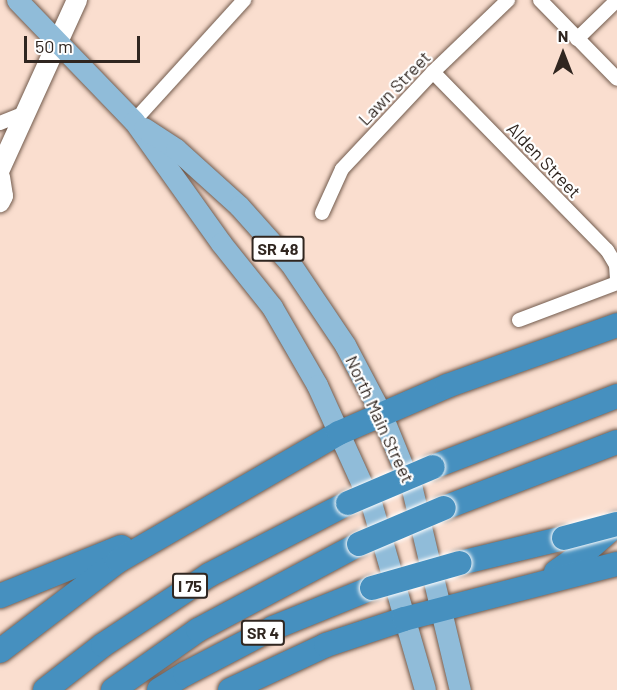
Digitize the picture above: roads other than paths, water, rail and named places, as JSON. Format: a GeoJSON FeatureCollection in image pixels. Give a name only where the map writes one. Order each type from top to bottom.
{"type":"FeatureCollection","features":[{"type":"Feature","properties":{"kind":"highway"},"geometry":{"type":"LineString","coordinates":[[0,651],[74,592],[118,561],[339,433],[381,413],[617,325]]}},
{"type":"Feature","properties":{"kind":"highway","name":"I 75"},"geometry":{"type":"LineString","coordinates":[[45,690],[104,645],[182,591],[243,556],[348,503],[433,467],[617,396]]}},
{"type":"Feature","properties":{"kind":"highway","name":"I 75"},"geometry":{"type":"LineString","coordinates":[[112,690],[198,630],[359,544],[444,508],[617,442]]}},
{"type":"Feature","properties":{"kind":"highway"},"geometry":{"type":"LineString","coordinates":[[536,583],[566,567],[617,524]]}},
{"type":"Feature","properties":{"kind":"highway","name":"SR 4"},"geometry":{"type":"LineString","coordinates":[[159,690],[195,668],[273,628],[372,588],[460,562],[617,524]]}},
{"type":"Feature","properties":{"kind":"highway"},"geometry":{"type":"LineString","coordinates":[[0,596],[138,539],[161,536]]}},
{"type":"Feature","properties":{"kind":"highway"},"geometry":{"type":"LineString","coordinates":[[230,690],[327,645],[404,619],[536,583],[617,564]]}},
{"type":"Feature","properties":{"kind":"main road","name":"North Main Street"},"geometry":{"type":"LineString","coordinates":[[17,0],[134,122],[221,243],[272,307],[317,385],[372,506],[425,690]]}},
{"type":"Feature","properties":{"kind":"main road"},"geometry":{"type":"LineString","coordinates":[[0,169],[77,0]]}},
{"type":"Feature","properties":{"kind":"main road","name":"North Main Street"},"geometry":{"type":"LineString","coordinates":[[134,122],[176,149],[239,206],[290,263],[345,345],[381,413],[412,489],[460,690]]}},
{"type":"Feature","properties":{"kind":"main road"},"geometry":{"type":"LineString","coordinates":[[0,177],[3,196],[0,202]]}},
{"type":"Feature","properties":{"kind":"street"},"geometry":{"type":"LineString","coordinates":[[134,122],[244,0]]}},
{"type":"Feature","properties":{"kind":"street","name":"Lawn Street"},"geometry":{"type":"LineString","coordinates":[[322,213],[342,170],[433,72],[508,0]]}},
{"type":"Feature","properties":{"kind":"street"},"geometry":{"type":"LineString","coordinates":[[540,0],[617,79]]}},
{"type":"Feature","properties":{"kind":"street"},"geometry":{"type":"LineString","coordinates":[[578,39],[616,0]]}},
{"type":"Feature","properties":{"kind":"street","name":"Alden Street"},"geometry":{"type":"LineString","coordinates":[[433,72],[607,250],[616,265],[617,281],[519,320]]}},
{"type":"Feature","properties":{"kind":"street"},"geometry":{"type":"LineString","coordinates":[[0,123],[27,112]]}}]}
